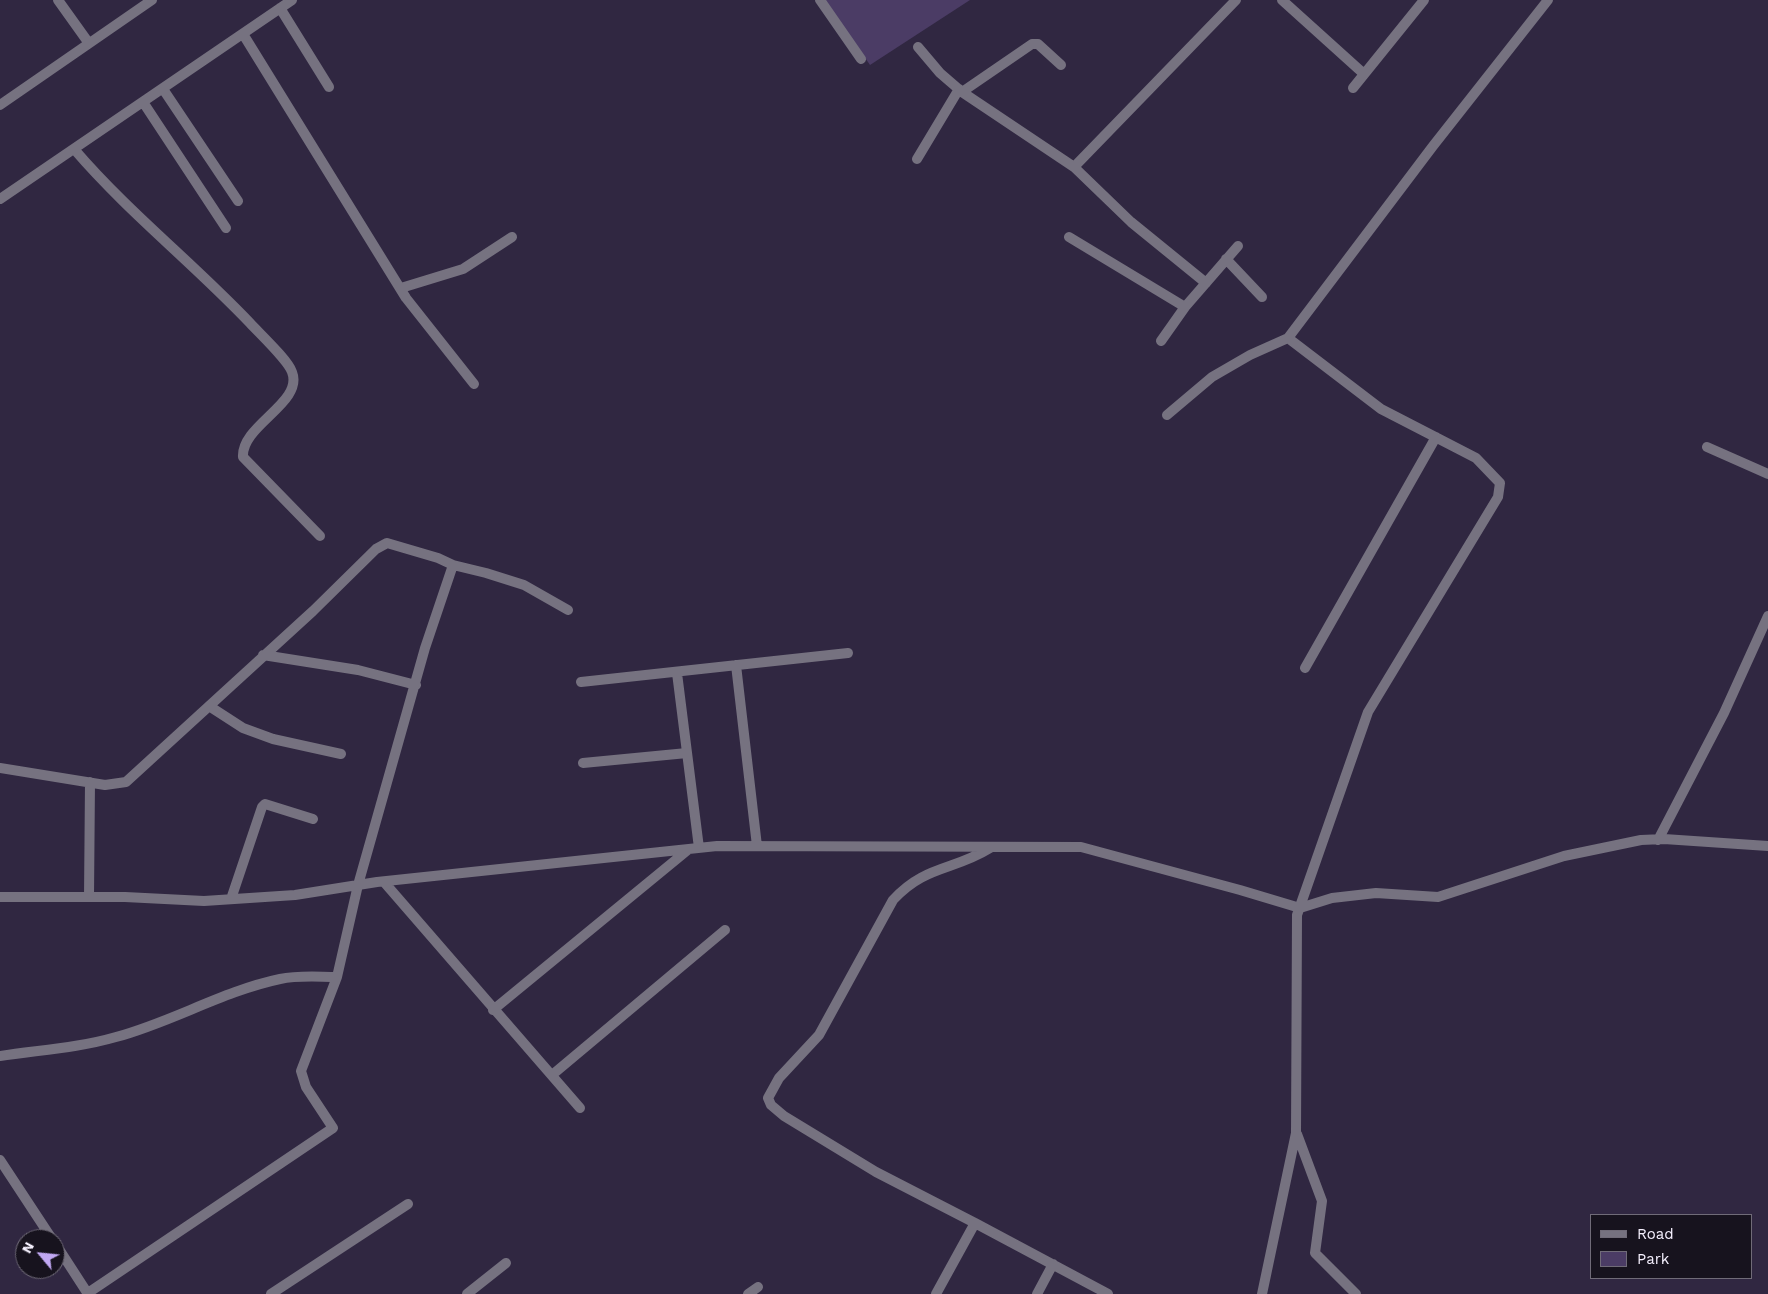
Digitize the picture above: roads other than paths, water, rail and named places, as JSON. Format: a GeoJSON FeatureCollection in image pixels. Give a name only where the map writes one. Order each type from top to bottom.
{"type":"FeatureCollection","features":[{"type":"Feature","properties":{"kind":"street"},"geometry":{"type":"LineString","coordinates":[[58,0],[88,42]]}},
{"type":"Feature","properties":{"kind":"street"},"geometry":{"type":"LineString","coordinates":[[0,105],[88,42],[152,0]]}},
{"type":"Feature","properties":{"kind":"street"},"geometry":{"type":"LineString","coordinates":[[0,199],[292,0]]}},
{"type":"Feature","properties":{"kind":"street"},"geometry":{"type":"LineString","coordinates":[[820,0],[860,59]]}},
{"type":"Feature","properties":{"kind":"street"},"geometry":{"type":"LineString","coordinates":[[1074,167],[1236,0]]}},
{"type":"Feature","properties":{"kind":"street"},"geometry":{"type":"LineString","coordinates":[[1353,88],[1424,0]]}},
{"type":"Feature","properties":{"kind":"street"},"geometry":{"type":"LineString","coordinates":[[1167,415],[1212,377],[1288,338],[1427,154],[1548,0]]}},
{"type":"Feature","properties":{"kind":"street"},"geometry":{"type":"LineString","coordinates":[[1285,1],[1364,74]]}},
{"type":"Feature","properties":{"kind":"street"},"geometry":{"type":"LineString","coordinates":[[280,8],[329,87]]}},
{"type":"Feature","properties":{"kind":"street"},"geometry":{"type":"LineString","coordinates":[[243,34],[401,288],[474,384]]}},
{"type":"Feature","properties":{"kind":"street"},"geometry":{"type":"LineString","coordinates":[[917,159],[961,90],[1032,44],[1038,44],[1061,65]]}},
{"type":"Feature","properties":{"kind":"street"},"geometry":{"type":"LineString","coordinates":[[918,47],[940,73],[961,90],[1074,167],[1131,222],[1206,283]]}},
{"type":"Feature","properties":{"kind":"street"},"geometry":{"type":"LineString","coordinates":[[163,89],[238,201]]}},
{"type":"Feature","properties":{"kind":"street"},"geometry":{"type":"LineString","coordinates":[[143,102],[226,228]]}},
{"type":"Feature","properties":{"kind":"street"},"geometry":{"type":"LineString","coordinates":[[74,149],[106,186],[222,294],[267,341],[292,372],[293,383],[289,396],[247,439],[242,449],[243,457],[320,536]]}},
{"type":"Feature","properties":{"kind":"street"},"geometry":{"type":"LineString","coordinates":[[401,288],[462,268],[512,237]]}},
{"type":"Feature","properties":{"kind":"street"},"geometry":{"type":"LineString","coordinates":[[1069,237],[1185,307]]}},
{"type":"Feature","properties":{"kind":"street"},"geometry":{"type":"LineString","coordinates":[[1161,342],[1185,307],[1238,246]]}},
{"type":"Feature","properties":{"kind":"street"},"geometry":{"type":"LineString","coordinates":[[1226,259],[1262,297]]}},
{"type":"Feature","properties":{"kind":"street"},"geometry":{"type":"LineString","coordinates":[[1262,1294],[1296,1133],[1297,915],[1368,712],[1498,497],[1500,483],[1476,458],[1381,409],[1288,338]]}},
{"type":"Feature","properties":{"kind":"street"},"geometry":{"type":"LineString","coordinates":[[1305,668],[1436,437]]}},
{"type":"Feature","properties":{"kind":"street"},"geometry":{"type":"LineString","coordinates":[[1707,447],[1768,474]]}},
{"type":"Feature","properties":{"kind":"street"},"geometry":{"type":"LineString","coordinates":[[0,768],[105,784],[126,782],[312,611],[376,549],[387,543],[421,552],[453,566],[486,572],[534,589],[568,610]]}},
{"type":"Feature","properties":{"kind":"street"},"geometry":{"type":"LineString","coordinates":[[65,1258],[88,1294],[333,1128],[306,1087],[301,1071],[337,977],[358,885],[425,648],[453,566]]}},
{"type":"Feature","properties":{"kind":"street"},"geometry":{"type":"LineString","coordinates":[[1658,840],[1724,713],[1768,616]]}},
{"type":"Feature","properties":{"kind":"street"},"geometry":{"type":"LineString","coordinates":[[581,682],[677,673],[848,652]]}},
{"type":"Feature","properties":{"kind":"street"},"geometry":{"type":"LineString","coordinates":[[263,655],[358,670],[416,684]]}},
{"type":"Feature","properties":{"kind":"street"},"geometry":{"type":"LineString","coordinates":[[736,665],[757,846]]}},
{"type":"Feature","properties":{"kind":"street"},"geometry":{"type":"LineString","coordinates":[[677,673],[687,753],[694,849]]}},
{"type":"Feature","properties":{"kind":"street"},"geometry":{"type":"LineString","coordinates":[[209,706],[243,728],[273,740],[341,754]]}},
{"type":"Feature","properties":{"kind":"street"},"geometry":{"type":"LineString","coordinates":[[583,763],[687,753]]}},
{"type":"Feature","properties":{"kind":"street"},"geometry":{"type":"LineString","coordinates":[[88,897],[90,782]]}},
{"type":"Feature","properties":{"kind":"street"},"geometry":{"type":"LineString","coordinates":[[230,899],[262,807],[266,804],[313,819]]}},
{"type":"Feature","properties":{"kind":"street"},"geometry":{"type":"LineString","coordinates":[[0,897],[88,897],[204,901],[295,894],[384,882],[694,849],[757,846],[1081,847],[1300,908],[1332,898],[1376,893],[1438,896],[1564,856],[1641,840],[1768,846]]}},
{"type":"Feature","properties":{"kind":"street"},"geometry":{"type":"LineString","coordinates":[[990,847],[972,859],[932,871],[908,884],[893,900],[819,1035],[779,1078],[768,1098],[771,1105],[784,1116],[876,1172],[975,1222],[1108,1294]]}},
{"type":"Feature","properties":{"kind":"street"},"geometry":{"type":"LineString","coordinates":[[493,1010],[694,849]]}},
{"type":"Feature","properties":{"kind":"street"},"geometry":{"type":"LineString","coordinates":[[384,882],[493,1010],[580,1108]]}},
{"type":"Feature","properties":{"kind":"street"},"geometry":{"type":"LineString","coordinates":[[552,1075],[725,930]]}},
{"type":"Feature","properties":{"kind":"street"},"geometry":{"type":"LineString","coordinates":[[0,1056],[66,1049],[117,1037],[163,1022],[247,988],[282,978],[337,977]]}},
{"type":"Feature","properties":{"kind":"street"},"geometry":{"type":"LineString","coordinates":[[1296,1133],[1322,1201],[1315,1253],[1356,1294]]}},
{"type":"Feature","properties":{"kind":"street"},"geometry":{"type":"LineString","coordinates":[[0,1160],[45,1229]]}},
{"type":"Feature","properties":{"kind":"street"},"geometry":{"type":"LineString","coordinates":[[271,1294],[408,1204]]}},
{"type":"Feature","properties":{"kind":"street"},"geometry":{"type":"LineString","coordinates":[[936,1294],[975,1222]]}},
{"type":"Feature","properties":{"kind":"street"},"geometry":{"type":"LineString","coordinates":[[467,1294],[506,1263]]}},
{"type":"Feature","properties":{"kind":"street"},"geometry":{"type":"LineString","coordinates":[[1038,1294],[1053,1264]]}},
{"type":"Feature","properties":{"kind":"street"},"geometry":{"type":"LineString","coordinates":[[748,1294],[758,1286]]}}]}
